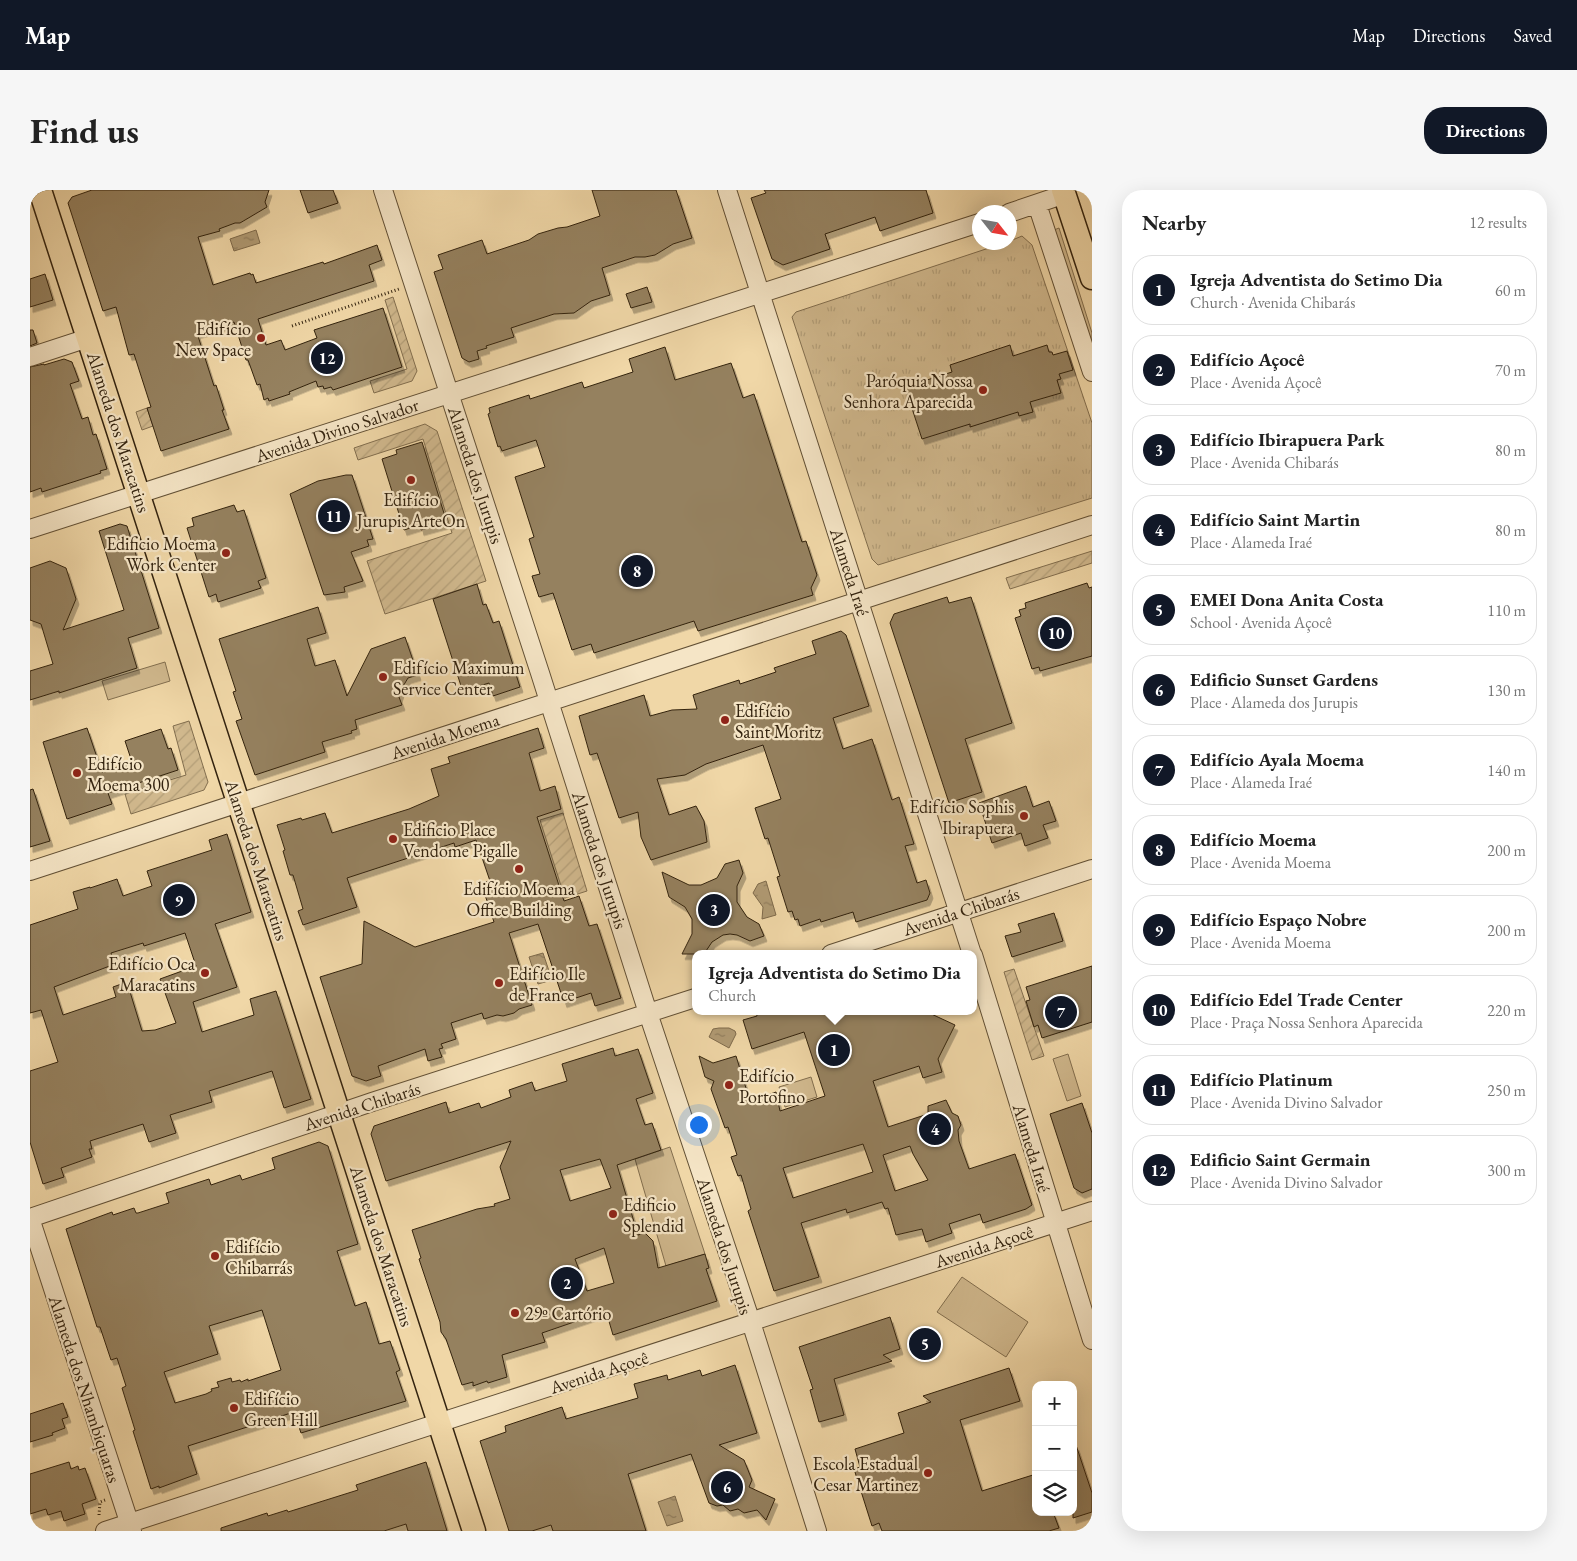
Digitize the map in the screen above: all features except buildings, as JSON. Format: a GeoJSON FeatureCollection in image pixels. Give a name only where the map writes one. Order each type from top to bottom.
{"type":"FeatureCollection","features":[{"type":"Feature","properties":{"kind":"main road","name":"Alameda dos Maracatins"},"geometry":{"type":"LineString","coordinates":[[40,190],[474,1531]]}},
{"type":"Feature","properties":{"kind":"main road"},"geometry":{"type":"LineString","coordinates":[[1064,192],[1092,278]]}},
{"type":"Feature","properties":{"kind":"street","name":"Alameda dos Jurupis"},"geometry":{"type":"LineString","coordinates":[[383,190],[550,702],[648,1013],[751,1322],[817,1531]]}},
{"type":"Feature","properties":{"kind":"street","name":"Alameda Iraé"},"geometry":{"type":"LineString","coordinates":[[726,190],[970,950]]}},
{"type":"Feature","properties":{"kind":"street"},"geometry":{"type":"LineString","coordinates":[[1017,211],[1064,192]]}},
{"type":"Feature","properties":{"kind":"street"},"geometry":{"type":"LineString","coordinates":[[1037,204],[1092,372]]}},
{"type":"Feature","properties":{"kind":"street","name":"Avenida Divino Salvador"},"geometry":{"type":"LineString","coordinates":[[30,529],[972,226]]}},
{"type":"Feature","properties":{"kind":"street"},"geometry":{"type":"LineString","coordinates":[[30,357],[88,338]]}},
{"type":"Feature","properties":{"kind":"street","name":"Avenida Moema"},"geometry":{"type":"LineString","coordinates":[[30,871],[1092,525]]}},
{"type":"Feature","properties":{"kind":"street","name":"Avenida Chibarás"},"geometry":{"type":"LineString","coordinates":[[842,950],[1092,869]]}},
{"type":"Feature","properties":{"kind":"street","name":"Alameda Iraé"},"geometry":{"type":"LineString","coordinates":[[977,971],[1092,1340]]}},
{"type":"Feature","properties":{"kind":"street","name":"Avenida Chibarás"},"geometry":{"type":"LineString","coordinates":[[30,1218],[339,1113],[692,999]]}},
{"type":"Feature","properties":{"kind":"street","name":"Avenida Açocê"},"geometry":{"type":"LineString","coordinates":[[102,1524],[131,1527],[440,1423],[1092,1211]]}},
{"type":"Feature","properties":{"kind":"street","name":"Alameda dos Nhambiquaras"},"geometry":{"type":"LineString","coordinates":[[30,1218],[131,1527]]}},
{"type":"Feature","properties":{"kind":"path"},"geometry":{"type":"LineString","coordinates":[[292,326],[413,284]]}},
{"type":"Feature","properties":{"kind":"path"},"geometry":{"type":"LineString","coordinates":[[102,1524],[100,1502],[109,1499]]}},
{"type":"Feature","properties":{"kind":"green space"},"geometry":{"type":"Polygon","coordinates":[[[1059,228],[1092,333],[1092,349],[1054,230],[1059,228]]]}},
{"type":"Feature","properties":{"kind":"green space"},"geometry":{"type":"Polygon","coordinates":[[[1022,236],[1032,245],[1092,423],[1092,498],[878,565],[872,559],[792,317],[796,312],[983,250],[1017,250],[1017,238],[1022,236]]]}},
{"type":"Feature","properties":{"kind":"green space"},"geometry":{"type":"Polygon","coordinates":[[[393,297],[417,371],[412,381],[374,393],[370,381],[407,369],[385,300],[393,297]]]}},
{"type":"Feature","properties":{"kind":"green space"},"geometry":{"type":"Polygon","coordinates":[[[147,408],[153,426],[142,430],[136,412],[147,408]]]}},
{"type":"Feature","properties":{"kind":"green space"},"geometry":{"type":"Polygon","coordinates":[[[425,424],[437,431],[486,581],[385,614],[367,561],[452,533],[423,439],[358,460],[354,448],[425,424]]]}},
{"type":"Feature","properties":{"kind":"green space"},"geometry":{"type":"Polygon","coordinates":[[[1092,551],[1092,563],[1010,589],[1006,578],[1092,551]]]}},
{"type":"Feature","properties":{"kind":"green space"},"geometry":{"type":"Polygon","coordinates":[[[165,662],[170,681],[108,700],[102,681],[165,662]]]}},
{"type":"Feature","properties":{"kind":"green space"},"geometry":{"type":"Polygon","coordinates":[[[189,721],[208,782],[204,790],[131,814],[125,794],[186,775],[173,726],[189,721]]]}},
{"type":"Feature","properties":{"kind":"green space"},"geometry":{"type":"Polygon","coordinates":[[[563,813],[587,891],[565,898],[540,820],[563,813]]]}},
{"type":"Feature","properties":{"kind":"green space"},"geometry":{"type":"Polygon","coordinates":[[[1014,969],[1044,1056],[1032,1060],[1004,972],[1014,969]]]}},
{"type":"Feature","properties":{"kind":"green space"},"geometry":{"type":"Polygon","coordinates":[[[1068,1054],[1081,1096],[1067,1101],[1053,1059],[1068,1054]]]}},
{"type":"Feature","properties":{"kind":"green space"},"geometry":{"type":"Polygon","coordinates":[[[811,1077],[817,1097],[785,1107],[779,1087],[811,1077]]]}},
{"type":"Feature","properties":{"kind":"green space"},"geometry":{"type":"Polygon","coordinates":[[[670,1147],[705,1254],[666,1266],[635,1159],[670,1147]]]}},
{"type":"Feature","properties":{"kind":"green space"},"geometry":{"type":"Polygon","coordinates":[[[962,1277],[1028,1322],[1006,1357],[937,1312],[962,1277]]]}},
{"type":"Feature","properties":{"kind":"water"},"geometry":{"type":"Polygon","coordinates":[[[256,230],[260,243],[234,251],[230,239],[256,230]]]}},
{"type":"Feature","properties":{"kind":"water"},"geometry":{"type":"Polygon","coordinates":[[[766,881],[776,915],[762,919],[763,907],[753,893],[758,884],[766,881]]]}},
{"type":"Feature","properties":{"kind":"water"},"geometry":{"type":"Polygon","coordinates":[[[543,953],[552,980],[538,984],[529,957],[543,953]]]}},
{"type":"Feature","properties":{"kind":"water"},"geometry":{"type":"Polygon","coordinates":[[[729,1028],[735,1031],[736,1034],[729,1048],[709,1037],[713,1029],[729,1028]]]}},
{"type":"Feature","properties":{"kind":"water"},"geometry":{"type":"Polygon","coordinates":[[[675,1496],[683,1521],[667,1526],[658,1502],[675,1496]]]}},
{"type":"Feature","properties":{"kind":"place","name":"Edifício New Space"},"geometry":{"type":"Point","coordinates":[261,338]}},
{"type":"Feature","properties":{"kind":"place","name":"Edificio Saint Germain"},"geometry":{"type":"Point","coordinates":[327,358]}},
{"type":"Feature","properties":{"kind":"place","name":"Paróquia Nossa Senhora Aparecida"},"geometry":{"type":"Point","coordinates":[983,390]}},
{"type":"Feature","properties":{"kind":"place","name":"Edifício Jurupis ArteOn"},"geometry":{"type":"Point","coordinates":[411,480]}},
{"type":"Feature","properties":{"kind":"place","name":"Edifício Platinum"},"geometry":{"type":"Point","coordinates":[334,516]}},
{"type":"Feature","properties":{"kind":"place","name":"Edificio Moema Work Center"},"geometry":{"type":"Point","coordinates":[226,553]}},
{"type":"Feature","properties":{"kind":"place","name":"Edifício Moema"},"geometry":{"type":"Point","coordinates":[637,571]}},
{"type":"Feature","properties":{"kind":"place","name":"Edifício Edel Trade Center"},"geometry":{"type":"Point","coordinates":[1056,633]}},
{"type":"Feature","properties":{"kind":"place","name":"Edifício Maximum Service Center"},"geometry":{"type":"Point","coordinates":[383,677]}},
{"type":"Feature","properties":{"kind":"place","name":"Edifício Saint Moritz"},"geometry":{"type":"Point","coordinates":[725,720]}},
{"type":"Feature","properties":{"kind":"place","name":"Edifício Moema 300"},"geometry":{"type":"Point","coordinates":[77,773]}},
{"type":"Feature","properties":{"kind":"place","name":"Edifício Sophis Ibirapuera"},"geometry":{"type":"Point","coordinates":[1024,816]}},
{"type":"Feature","properties":{"kind":"place","name":"Edificio Place Vendome Pigalle"},"geometry":{"type":"Point","coordinates":[393,839]}},
{"type":"Feature","properties":{"kind":"place","name":"Edifício Moema Office Building"},"geometry":{"type":"Point","coordinates":[519,869]}},
{"type":"Feature","properties":{"kind":"place","name":"Edifício Espaço Nobre"},"geometry":{"type":"Point","coordinates":[179,900]}},
{"type":"Feature","properties":{"kind":"place","name":"Edifício Ibirapuera Park"},"geometry":{"type":"Point","coordinates":[714,910]}},
{"type":"Feature","properties":{"kind":"place","name":"Edifício Oca Maracatins"},"geometry":{"type":"Point","coordinates":[205,973]}},
{"type":"Feature","properties":{"kind":"place","name":"Edifício Ile de France"},"geometry":{"type":"Point","coordinates":[499,983]}},
{"type":"Feature","properties":{"kind":"place","name":"Edifício Ayala Moema"},"geometry":{"type":"Point","coordinates":[1061,1012]}},
{"type":"Feature","properties":{"kind":"place","name":"Igreja Adventista do Setimo Dia"},"geometry":{"type":"Point","coordinates":[834,1050]}},
{"type":"Feature","properties":{"kind":"place","name":"Edifício Portofino"},"geometry":{"type":"Point","coordinates":[729,1085]}},
{"type":"Feature","properties":{"kind":"place","name":"Edifício Saint Martin"},"geometry":{"type":"Point","coordinates":[935,1129]}},
{"type":"Feature","properties":{"kind":"place","name":"Edificio Splendid"},"geometry":{"type":"Point","coordinates":[613,1214]}},
{"type":"Feature","properties":{"kind":"place","name":"Edifício Chibarrás"},"geometry":{"type":"Point","coordinates":[215,1256]}},
{"type":"Feature","properties":{"kind":"place","name":"Edifício Açocê"},"geometry":{"type":"Point","coordinates":[567,1283]}},
{"type":"Feature","properties":{"kind":"place","name":"29º Cartório"},"geometry":{"type":"Point","coordinates":[515,1313]}},
{"type":"Feature","properties":{"kind":"place","name":"EMEI Dona Anita Costa"},"geometry":{"type":"Point","coordinates":[925,1344]}},
{"type":"Feature","properties":{"kind":"place","name":"Edifício Green Hill"},"geometry":{"type":"Point","coordinates":[234,1408]}},
{"type":"Feature","properties":{"kind":"place","name":"Escola Estadual Cesar Martinez"},"geometry":{"type":"Point","coordinates":[928,1473]}},
{"type":"Feature","properties":{"kind":"place","name":"Edificio Sunset Gardens"},"geometry":{"type":"Point","coordinates":[727,1487]}}]}
